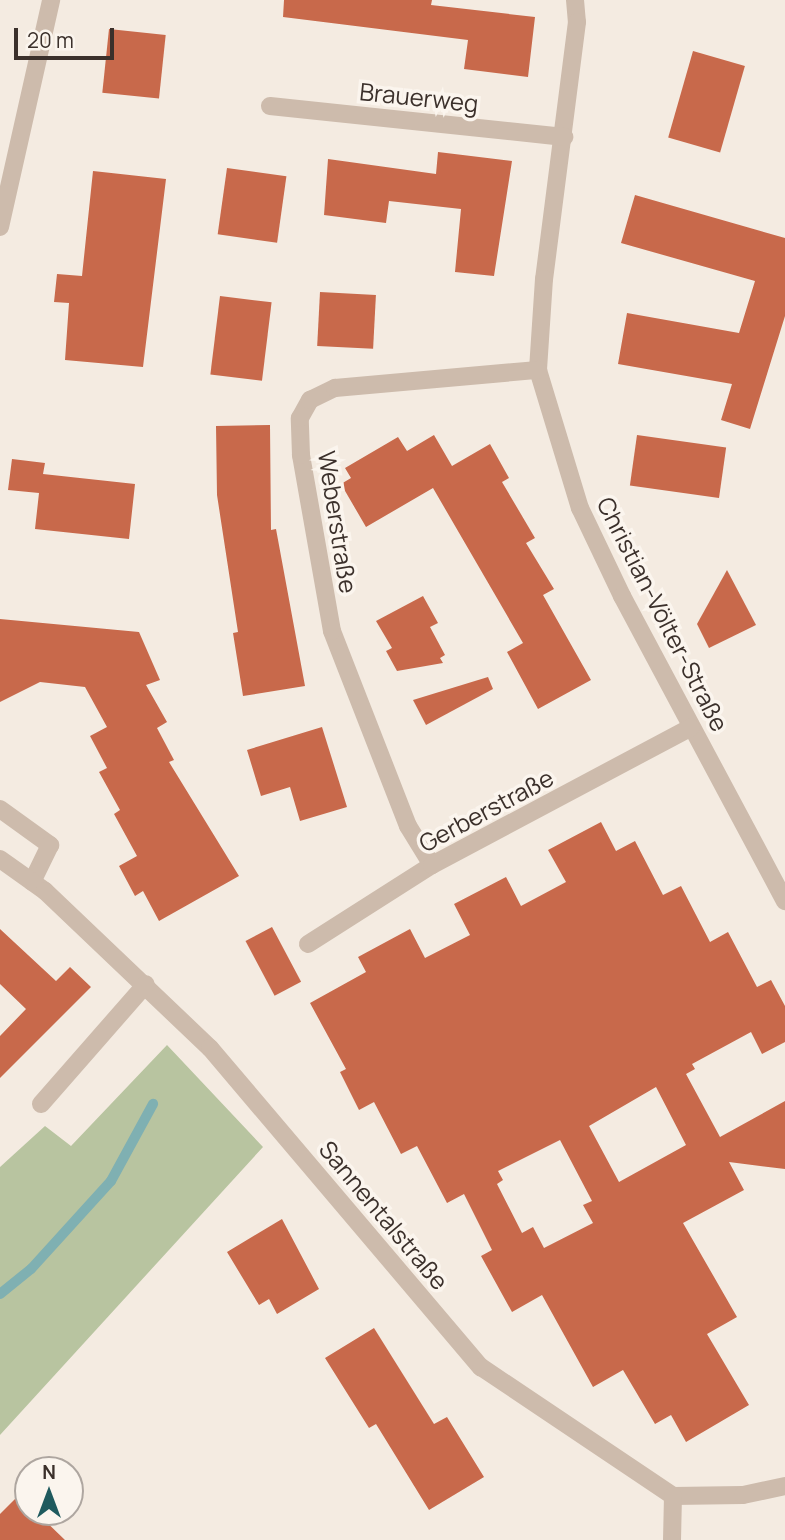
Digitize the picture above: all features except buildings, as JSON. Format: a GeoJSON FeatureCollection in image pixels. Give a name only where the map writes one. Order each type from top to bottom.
{"type":"FeatureCollection","features":[{"type":"Feature","properties":{"kind":"street"},"geometry":{"type":"LineString","coordinates":[[0,227],[51,0]]}},
{"type":"Feature","properties":{"kind":"street","name":"Christian-Völter-Straße"},"geometry":{"type":"LineString","coordinates":[[575,0],[577,22],[544,279],[538,370],[580,508],[691,727],[785,901]]}},
{"type":"Feature","properties":{"kind":"street","name":"Brauerweg"},"geometry":{"type":"LineString","coordinates":[[270,106],[564,137]]}},
{"type":"Feature","properties":{"kind":"street","name":"Weberstraße"},"geometry":{"type":"LineString","coordinates":[[432,865],[408,826],[332,631],[301,456],[300,418],[310,400],[335,388],[538,370]]}},
{"type":"Feature","properties":{"kind":"street","name":"Gerberstraße"},"geometry":{"type":"LineString","coordinates":[[308,944],[432,865],[691,727]]}},
{"type":"Feature","properties":{"kind":"street"},"geometry":{"type":"LineString","coordinates":[[0,809],[50,845],[32,882]]}},
{"type":"Feature","properties":{"kind":"street","name":"Sannentalstraße"},"geometry":{"type":"LineString","coordinates":[[0,859],[32,882],[146,984],[210,1048],[481,1367],[673,1496]]}},
{"type":"Feature","properties":{"kind":"street"},"geometry":{"type":"LineString","coordinates":[[41,1104],[146,984]]}},
{"type":"Feature","properties":{"kind":"street"},"geometry":{"type":"LineString","coordinates":[[672,1540],[673,1496],[743,1495],[785,1486]]}},
{"type":"Feature","properties":{"kind":"green space"},"geometry":{"type":"Polygon","coordinates":[[[167,1045],[263,1147],[0,1435],[0,1167],[45,1126],[71,1146],[167,1045]]]}},
{"type":"Feature","properties":{"kind":"waterway"},"geometry":{"type":"LineString","coordinates":[[0,1294],[31,1269],[111,1181],[153,1104]]}}]}
